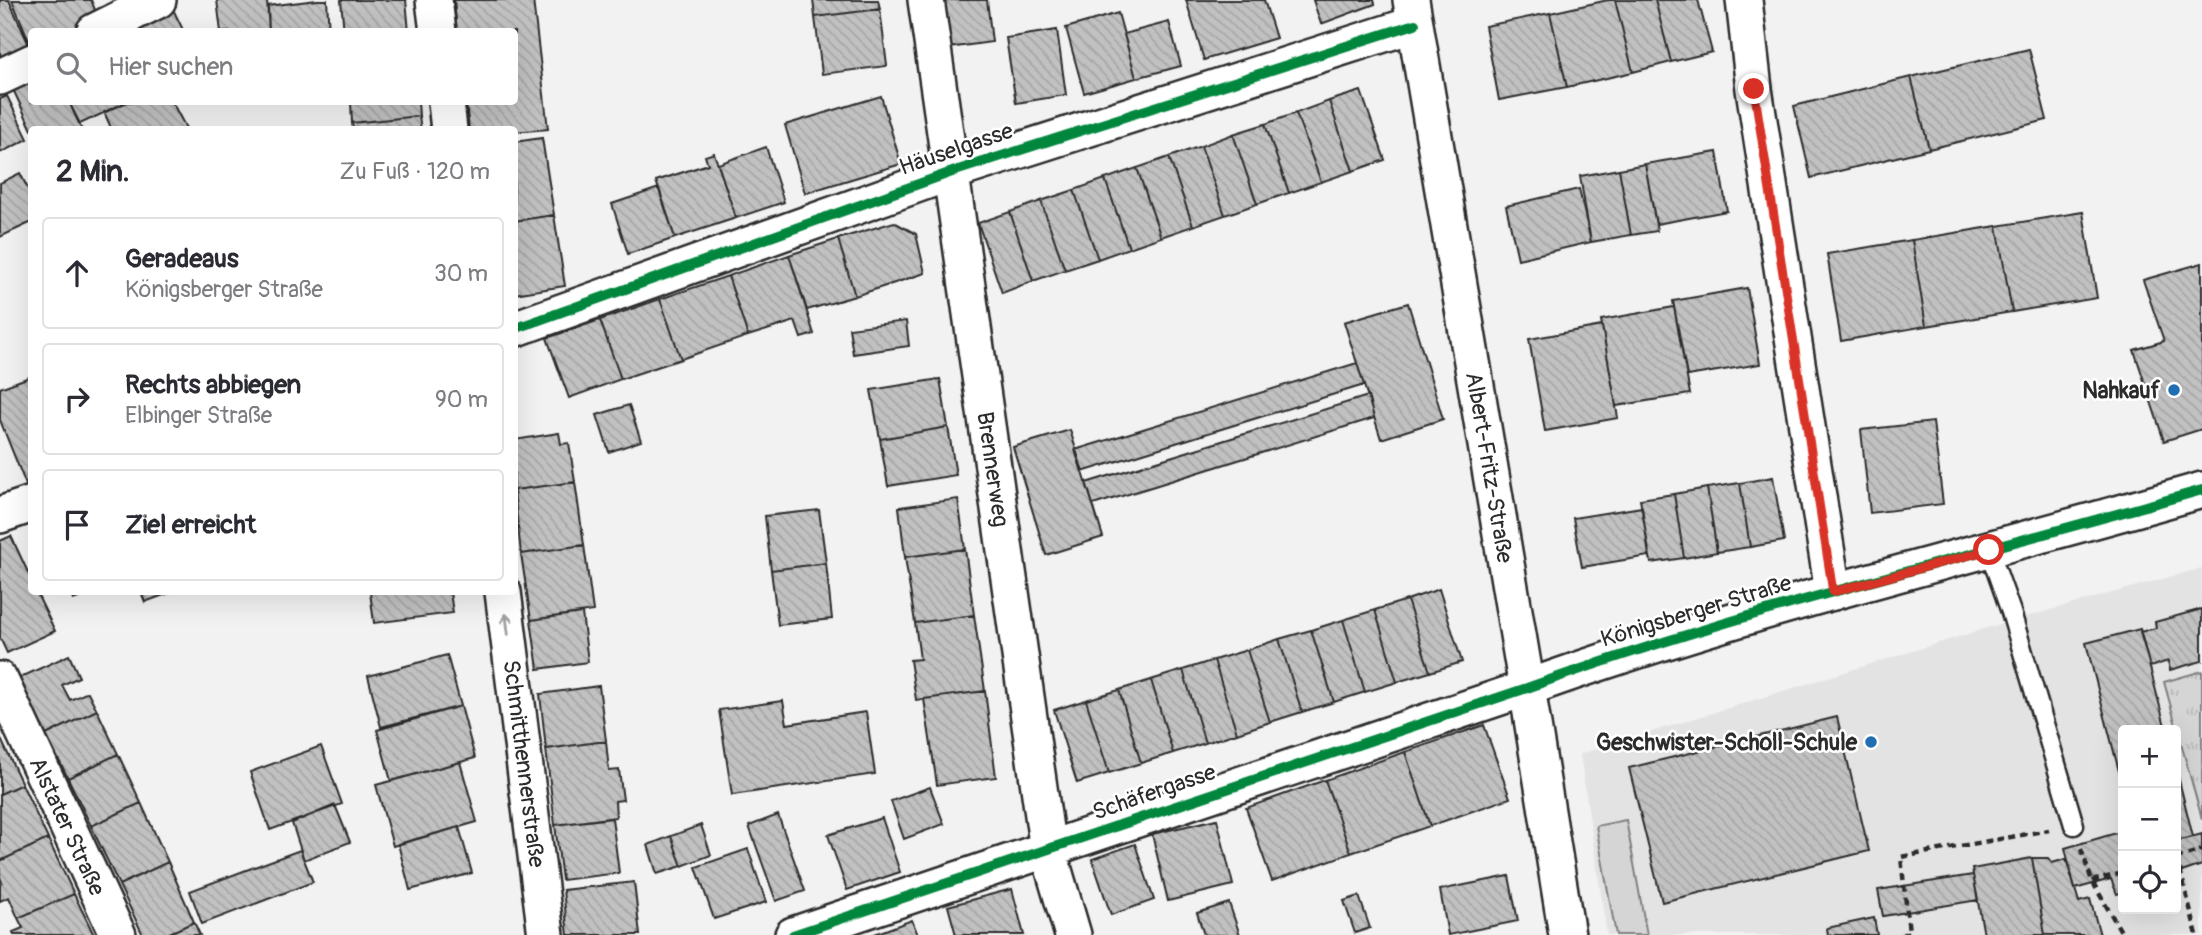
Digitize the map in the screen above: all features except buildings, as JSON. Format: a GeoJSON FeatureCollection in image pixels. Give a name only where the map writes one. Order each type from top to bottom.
{"type":"FeatureCollection","features":[{"type":"Feature","properties":{"kind":"street"},"geometry":{"type":"LineString","coordinates":[[102,28],[158,0]]}},
{"type":"Feature","properties":{"kind":"street"},"geometry":{"type":"LineString","coordinates":[[435,0],[438,28]]}},
{"type":"Feature","properties":{"kind":"street","name":"Brennerweg"},"geometry":{"type":"LineString","coordinates":[[926,0],[1048,850],[1073,935]]}},
{"type":"Feature","properties":{"kind":"street"},"geometry":{"type":"LineString","coordinates":[[1744,0],[1754,89],[1833,592]]}},
{"type":"Feature","properties":{"kind":"street","name":"Häuselgasse"},"geometry":{"type":"LineString","coordinates":[[518,328],[952,172],[1413,12]]}},
{"type":"Feature","properties":{"kind":"street","name":"Albert-Fritz-Straße"},"geometry":{"type":"LineString","coordinates":[[1413,12],[1567,935]]}},
{"type":"Feature","properties":{"kind":"street"},"geometry":{"type":"LineString","coordinates":[[0,77],[28,64]]}},
{"type":"Feature","properties":{"kind":"street"},"geometry":{"type":"LineString","coordinates":[[446,105],[449,126]]}},
{"type":"Feature","properties":{"kind":"street","name":"Königsberger Straße"},"geometry":{"type":"LineString","coordinates":[[1527,688],[1608,658],[1833,592],[2202,490]]}},
{"type":"Feature","properties":{"kind":"street"},"geometry":{"type":"LineString","coordinates":[[0,515],[28,504]]}},
{"type":"Feature","properties":{"kind":"street","name":"Schmitthennerstraße"},"geometry":{"type":"LineString","coordinates":[[503,595],[546,935]]}},
{"type":"Feature","properties":{"kind":"street","name":"Alstater Straße"},"geometry":{"type":"LineString","coordinates":[[0,680],[118,935]]}},
{"type":"Feature","properties":{"kind":"street","name":"Schäfergasse"},"geometry":{"type":"LineString","coordinates":[[793,935],[1527,688]]}},
{"type":"Feature","properties":{"kind":"lane"},"geometry":{"type":"LineString","coordinates":[[1989,550],[2011,612],[2074,825]]}},
{"type":"Feature","properties":{"kind":"path"},"geometry":{"type":"LineString","coordinates":[[1902,935],[1909,934],[1901,857],[2074,825]]}},
{"type":"Feature","properties":{"kind":"path"},"geometry":{"type":"LineString","coordinates":[[2181,856],[2202,850]]}},
{"type":"Feature","properties":{"kind":"path"},"geometry":{"type":"LineString","coordinates":[[2118,874],[2092,881],[2123,935]]}},
{"type":"Feature","properties":{"kind":"path"},"geometry":{"type":"LineString","coordinates":[[2181,876],[2197,935]]}},
{"type":"Feature","properties":{"kind":"shaded area","name":"Geschwister-Scholl-Schule"},"geometry":{"type":"Polygon","coordinates":[[[2202,568],[2202,935],[1607,935],[1580,754],[1990,627],[2202,568]]]}},
{"type":"Feature","properties":{"kind":"green space"},"geometry":{"type":"Polygon","coordinates":[[[2202,671],[2202,819],[2181,743],[2181,725],[2176,725],[2164,682],[2202,671]]]}},
{"type":"Feature","properties":{"kind":"green space"},"geometry":{"type":"Polygon","coordinates":[[[1626,820],[1647,935],[1616,935],[1596,826],[1626,820]]]}},
{"type":"Feature","properties":{"kind":"cycle path"},"geometry":{"type":"LineString","coordinates":[[518,328],[952,172],[1415,24]]}},
{"type":"Feature","properties":{"kind":"cycle path"},"geometry":{"type":"LineString","coordinates":[[793,935],[1694,632],[2202,490]]}},
{"type":"Feature","properties":{"kind":"place","name":"Nahkauf"},"geometry":{"type":"Point","coordinates":[2174,390]}},
{"type":"Feature","properties":{"kind":"place","name":"Geschwister-Scholl-Schule"},"geometry":{"type":"Point","coordinates":[1871,742]}},
{"type":"Feature","properties":{"kind":"route"},"geometry":{"type":"LineString","coordinates":[[1754,89],[1833,592],[1989,550]]}}]}
